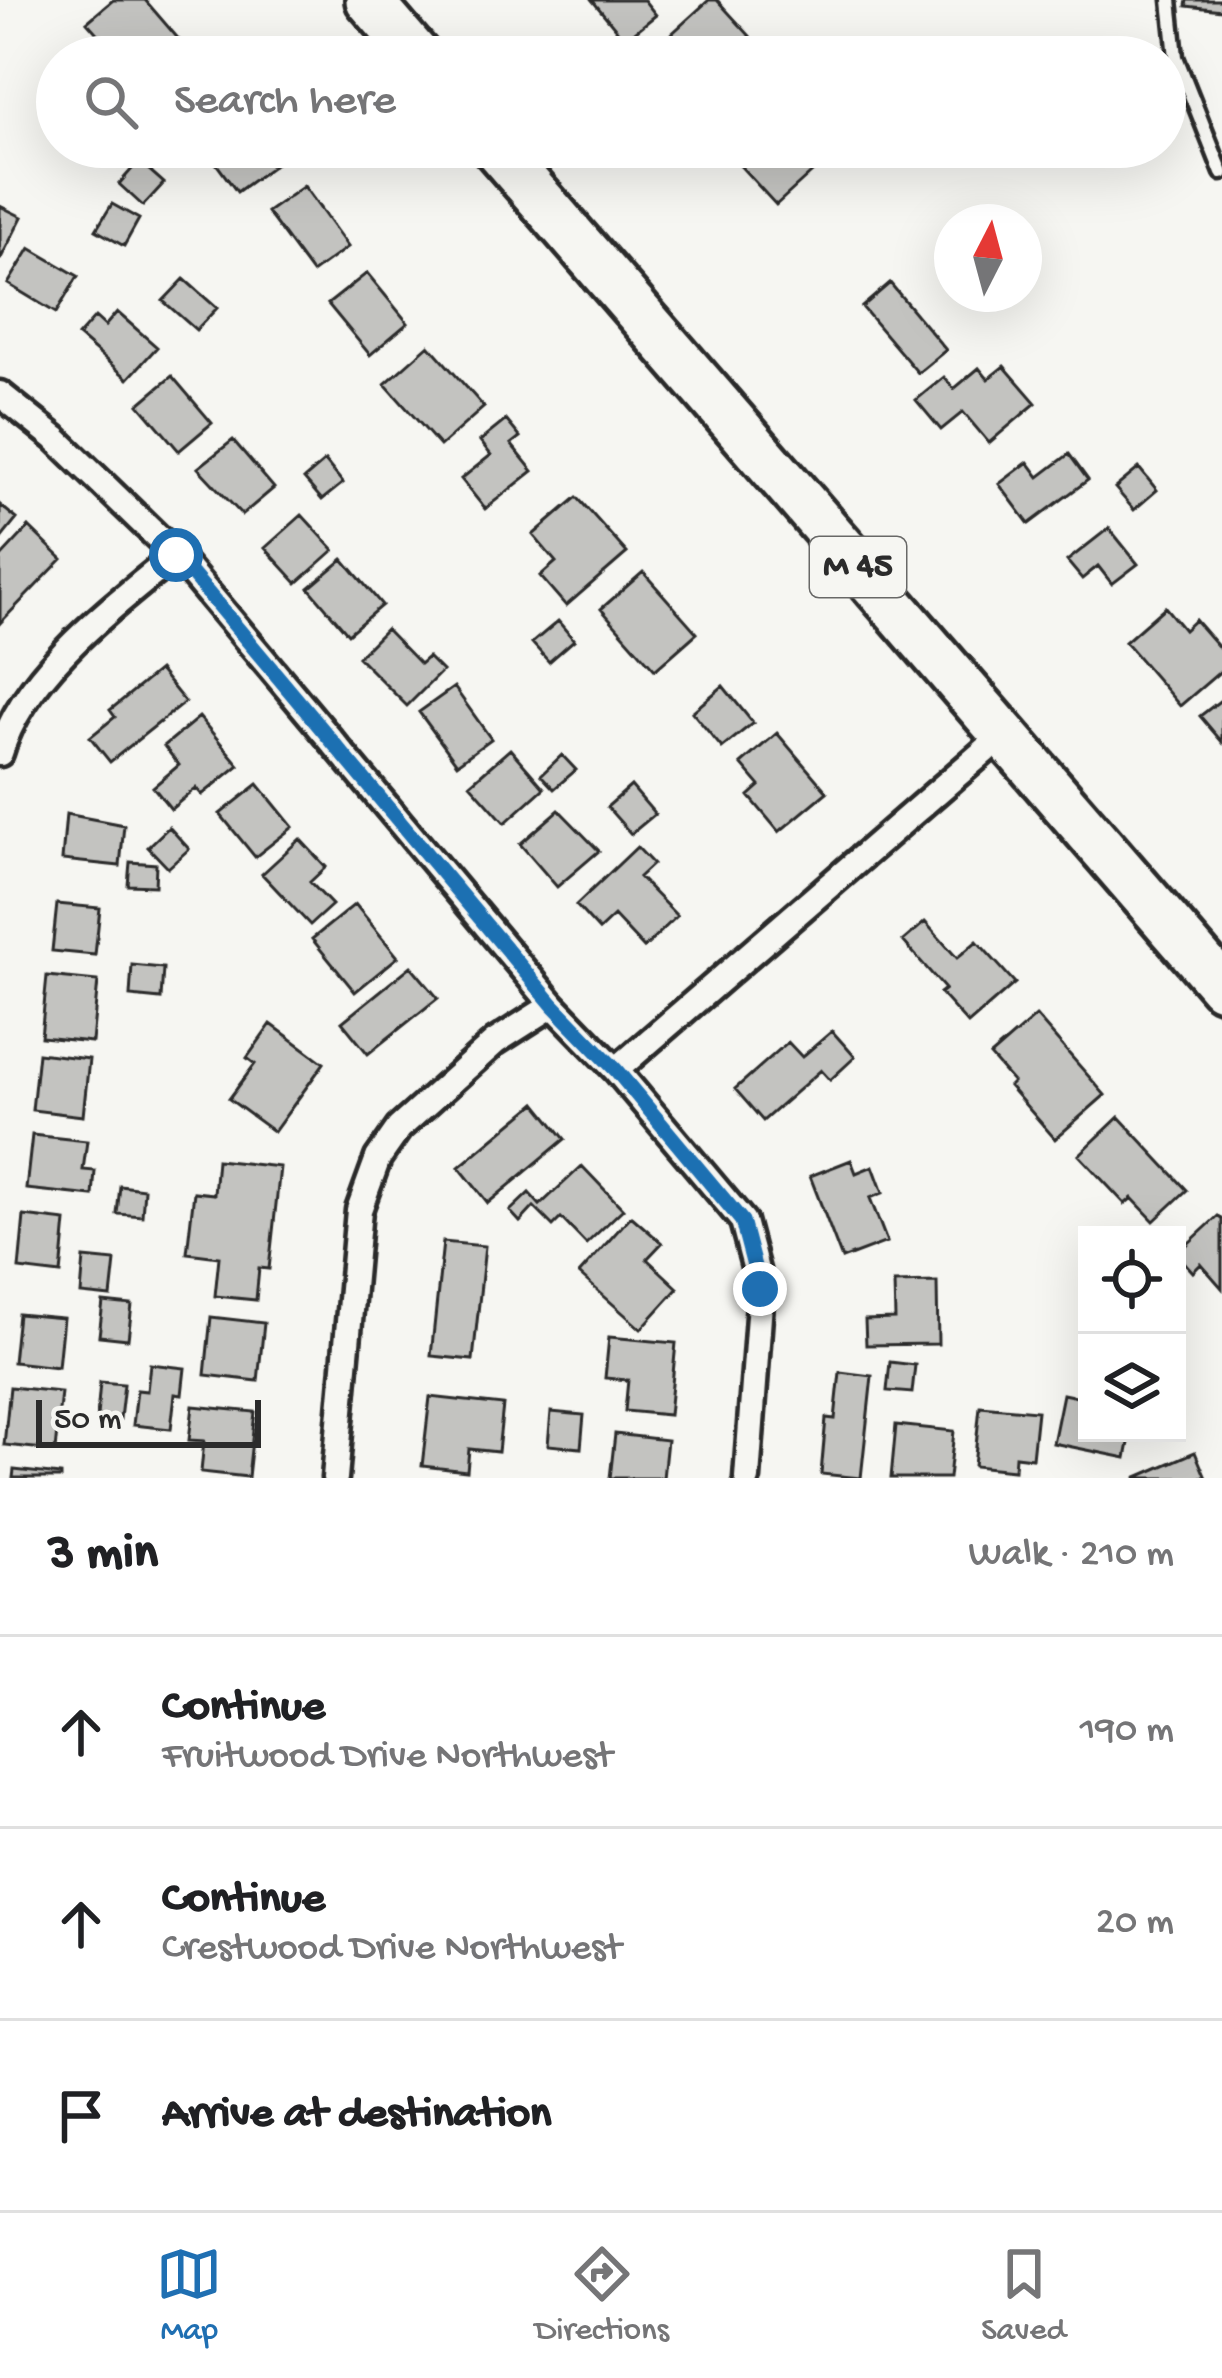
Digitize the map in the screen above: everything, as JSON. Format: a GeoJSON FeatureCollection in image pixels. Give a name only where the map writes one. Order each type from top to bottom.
{"type":"FeatureCollection","features":[{"type":"Feature","properties":{"kind":"highway"},"geometry":{"type":"LineString","coordinates":[[369,0],[400,36]]}},
{"type":"Feature","properties":{"kind":"highway","name":"M 45"},"geometry":{"type":"LineString","coordinates":[[514,168],[1222,986]]}},
{"type":"Feature","properties":{"kind":"street"},"geometry":{"type":"LineString","coordinates":[[0,394],[55,438],[176,555],[553,1005],[616,1070],[742,1221],[760,1289],[747,1478]]}},
{"type":"Feature","properties":{"kind":"street"},"geometry":{"type":"LineString","coordinates":[[0,753],[7,727],[51,668],[104,614],[176,555]]}},
{"type":"Feature","properties":{"kind":"street"},"geometry":{"type":"LineString","coordinates":[[616,1070],[1003,735]]}},
{"type":"Feature","properties":{"kind":"street"},"geometry":{"type":"LineString","coordinates":[[335,1478],[359,1210],[378,1158],[399,1128],[495,1042],[553,1005]]}},
{"type":"Feature","properties":{"kind":"lane"},"geometry":{"type":"LineString","coordinates":[[1170,0],[1174,36]]}},
{"type":"Feature","properties":{"kind":"lane"},"geometry":{"type":"LineString","coordinates":[[1186,82],[1222,173]]}},
{"type":"Feature","properties":{"kind":"building"},"geometry":{"type":"Polygon","coordinates":[[[113,0],[145,0],[176,36],[99,36],[87,22],[113,0]]]}},
{"type":"Feature","properties":{"kind":"building"},"geometry":{"type":"Polygon","coordinates":[[[592,0],[644,0],[656,15],[630,36],[622,36],[592,0]]]}},
{"type":"Feature","properties":{"kind":"building"},"geometry":{"type":"Polygon","coordinates":[[[709,0],[717,0],[750,36],[669,36],[709,0]]]}},
{"type":"Feature","properties":{"kind":"building"},"geometry":{"type":"Polygon","coordinates":[[[1187,0],[1222,0],[1222,10],[1186,6],[1187,0]]]}},
{"type":"Feature","properties":{"kind":"building"},"geometry":{"type":"Polygon","coordinates":[[[133,168],[147,168],[164,183],[143,206],[119,184],[133,168]]]}},
{"type":"Feature","properties":{"kind":"building"},"geometry":{"type":"Polygon","coordinates":[[[219,168],[270,168],[237,192],[219,168]]]}},
{"type":"Feature","properties":{"kind":"building"},"geometry":{"type":"Polygon","coordinates":[[[742,168],[817,168],[776,205],[742,168]]]}},
{"type":"Feature","properties":{"kind":"building"},"geometry":{"type":"Polygon","coordinates":[[[304,186],[348,247],[312,273],[267,212],[304,186]]]}},
{"type":"Feature","properties":{"kind":"building"},"geometry":{"type":"Polygon","coordinates":[[[112,204],[139,219],[124,246],[96,230],[112,204]]]}},
{"type":"Feature","properties":{"kind":"building"},"geometry":{"type":"Polygon","coordinates":[[[0,206],[22,217],[0,260],[0,206]]]}},
{"type":"Feature","properties":{"kind":"building"},"geometry":{"type":"Polygon","coordinates":[[[30,248],[78,276],[56,313],[8,284],[30,248]]]}},
{"type":"Feature","properties":{"kind":"building"},"geometry":{"type":"Polygon","coordinates":[[[367,273],[408,323],[370,355],[328,304],[367,273]]]}},
{"type":"Feature","properties":{"kind":"building"},"geometry":{"type":"Polygon","coordinates":[[[184,279],[217,308],[196,330],[163,301],[184,279]]]}},
{"type":"Feature","properties":{"kind":"building"},"geometry":{"type":"Polygon","coordinates":[[[890,283],[946,350],[918,373],[862,307],[890,283]]]}},
{"type":"Feature","properties":{"kind":"building"},"geometry":{"type":"Polygon","coordinates":[[[117,312],[157,347],[128,379],[78,336],[95,317],[105,326],[117,312]]]}},
{"type":"Feature","properties":{"kind":"building"},"geometry":{"type":"Polygon","coordinates":[[[429,345],[484,407],[440,446],[385,384],[429,345]]]}},
{"type":"Feature","properties":{"kind":"building"},"geometry":{"type":"Polygon","coordinates":[[[1004,366],[1036,403],[989,443],[963,412],[941,430],[916,400],[944,377],[954,389],[979,368],[988,379],[1004,366]]]}},
{"type":"Feature","properties":{"kind":"building"},"geometry":{"type":"Polygon","coordinates":[[[172,376],[212,423],[179,451],[139,404],[172,376]]]}},
{"type":"Feature","properties":{"kind":"building"},"geometry":{"type":"Polygon","coordinates":[[[506,420],[520,437],[511,444],[533,471],[485,509],[461,479],[491,455],[480,441],[506,420]]]}},
{"type":"Feature","properties":{"kind":"building"},"geometry":{"type":"Polygon","coordinates":[[[233,440],[274,488],[242,515],[198,468],[233,440]]]}},
{"type":"Feature","properties":{"kind":"building"},"geometry":{"type":"Polygon","coordinates":[[[1069,454],[1088,480],[1029,524],[999,484],[1028,462],[1039,477],[1069,454]]]}},
{"type":"Feature","properties":{"kind":"building"},"geometry":{"type":"Polygon","coordinates":[[[325,461],[343,483],[322,500],[304,479],[325,461]]]}},
{"type":"Feature","properties":{"kind":"building"},"geometry":{"type":"Polygon","coordinates":[[[1139,468],[1157,490],[1134,510],[1115,488],[1139,468]]]}},
{"type":"Feature","properties":{"kind":"building"},"geometry":{"type":"Polygon","coordinates":[[[577,497],[627,553],[566,606],[540,576],[556,562],[533,535],[577,497]]]}},
{"type":"Feature","properties":{"kind":"building"},"geometry":{"type":"Polygon","coordinates":[[[0,505],[17,519],[0,540],[0,505]]]}},
{"type":"Feature","properties":{"kind":"building"},"geometry":{"type":"Polygon","coordinates":[[[302,515],[334,550],[297,583],[265,548],[302,515]]]}},
{"type":"Feature","properties":{"kind":"building"},"geometry":{"type":"Polygon","coordinates":[[[29,527],[62,559],[0,623],[0,558],[29,527]]]}},
{"type":"Feature","properties":{"kind":"building"},"geometry":{"type":"Polygon","coordinates":[[[1109,528],[1138,564],[1112,584],[1098,566],[1082,579],[1067,561],[1109,528]]]}},
{"type":"Feature","properties":{"kind":"building"},"geometry":{"type":"Polygon","coordinates":[[[343,559],[382,605],[348,634],[309,588],[343,559]]]}},
{"type":"Feature","properties":{"kind":"building"},"geometry":{"type":"Polygon","coordinates":[[[643,572],[697,633],[655,670],[601,609],[643,572]]]}},
{"type":"Feature","properties":{"kind":"building"},"geometry":{"type":"Polygon","coordinates":[[[1165,607],[1184,630],[1195,620],[1222,651],[1222,670],[1180,706],[1125,642],[1165,607]]]}},
{"type":"Feature","properties":{"kind":"building"},"geometry":{"type":"Polygon","coordinates":[[[558,621],[574,640],[549,662],[532,643],[558,621]]]}},
{"type":"Feature","properties":{"kind":"building"},"geometry":{"type":"Polygon","coordinates":[[[386,629],[420,664],[428,657],[442,671],[407,706],[358,657],[386,629]]]}},
{"type":"Feature","properties":{"kind":"building"},"geometry":{"type":"Polygon","coordinates":[[[159,670],[185,702],[110,762],[90,737],[115,717],[110,710],[159,670]]]}},
{"type":"Feature","properties":{"kind":"building"},"geometry":{"type":"Polygon","coordinates":[[[723,686],[753,723],[722,748],[692,712],[723,686]]]}},
{"type":"Feature","properties":{"kind":"building"},"geometry":{"type":"Polygon","coordinates":[[[454,687],[491,739],[457,764],[419,712],[454,687]]]}},
{"type":"Feature","properties":{"kind":"building"},"geometry":{"type":"Polygon","coordinates":[[[1222,699],[1222,742],[1200,716],[1222,699]]]}},
{"type":"Feature","properties":{"kind":"building"},"geometry":{"type":"Polygon","coordinates":[[[199,717],[239,765],[202,795],[196,788],[171,809],[153,787],[179,765],[164,746],[199,717]]]}},
{"type":"Feature","properties":{"kind":"building"},"geometry":{"type":"Polygon","coordinates":[[[777,733],[827,792],[779,832],[749,796],[760,786],[741,764],[777,733]]]}},
{"type":"Feature","properties":{"kind":"building"},"geometry":{"type":"Polygon","coordinates":[[[510,749],[544,788],[505,823],[470,784],[510,749]]]}},
{"type":"Feature","properties":{"kind":"building"},"geometry":{"type":"Polygon","coordinates":[[[562,755],[576,770],[554,789],[541,775],[562,755]]]}},
{"type":"Feature","properties":{"kind":"building"},"geometry":{"type":"Polygon","coordinates":[[[258,784],[293,827],[255,857],[220,814],[258,784]]]}},
{"type":"Feature","properties":{"kind":"building"},"geometry":{"type":"Polygon","coordinates":[[[631,786],[655,814],[631,834],[607,807],[631,786]]]}},
{"type":"Feature","properties":{"kind":"building"},"geometry":{"type":"Polygon","coordinates":[[[559,810],[599,851],[557,887],[520,844],[559,810]]]}},
{"type":"Feature","properties":{"kind":"building"},"geometry":{"type":"Polygon","coordinates":[[[66,814],[124,825],[120,866],[62,860],[66,814]]]}},
{"type":"Feature","properties":{"kind":"building"},"geometry":{"type":"Polygon","coordinates":[[[169,827],[189,849],[168,868],[148,847],[169,827]]]}},
{"type":"Feature","properties":{"kind":"building"},"geometry":{"type":"Polygon","coordinates":[[[300,839],[326,867],[310,882],[332,905],[310,925],[262,874],[300,839]]]}},
{"type":"Feature","properties":{"kind":"building"},"geometry":{"type":"Polygon","coordinates":[[[637,847],[653,864],[639,877],[677,916],[644,948],[614,916],[599,930],[576,905],[637,847]]]}},
{"type":"Feature","properties":{"kind":"building"},"geometry":{"type":"Polygon","coordinates":[[[130,862],[156,864],[155,886],[128,885],[130,862]]]}},
{"type":"Feature","properties":{"kind":"building"},"geometry":{"type":"Polygon","coordinates":[[[57,904],[100,908],[95,955],[52,951],[57,904]]]}},
{"type":"Feature","properties":{"kind":"building"},"geometry":{"type":"Polygon","coordinates":[[[355,904],[398,957],[355,992],[312,939],[355,904]]]}},
{"type":"Feature","properties":{"kind":"building"},"geometry":{"type":"Polygon","coordinates":[[[925,922],[957,958],[977,941],[1015,983],[968,1024],[903,941],[925,922]]]}},
{"type":"Feature","properties":{"kind":"building"},"geometry":{"type":"Polygon","coordinates":[[[132,965],[163,968],[161,999],[130,996],[132,965]]]}},
{"type":"Feature","properties":{"kind":"building"},"geometry":{"type":"Polygon","coordinates":[[[411,966],[438,998],[368,1054],[342,1022],[411,966]]]}},
{"type":"Feature","properties":{"kind":"building"},"geometry":{"type":"Polygon","coordinates":[[[47,976],[98,981],[92,1042],[41,1037],[47,976]]]}},
{"type":"Feature","properties":{"kind":"building"},"geometry":{"type":"Polygon","coordinates":[[[1036,1016],[1105,1095],[1055,1139],[990,1056],[1036,1016]]]}},
{"type":"Feature","properties":{"kind":"building"},"geometry":{"type":"Polygon","coordinates":[[[271,1024],[324,1063],[274,1132],[229,1099],[255,1064],[247,1058],[271,1024]]]}},
{"type":"Feature","properties":{"kind":"building"},"geometry":{"type":"Polygon","coordinates":[[[832,1031],[855,1057],[830,1080],[821,1070],[763,1121],[735,1089],[788,1042],[802,1057],[832,1031]]]}},
{"type":"Feature","properties":{"kind":"building"},"geometry":{"type":"Polygon","coordinates":[[[38,1053],[89,1059],[83,1116],[32,1110],[38,1053]]]}},
{"type":"Feature","properties":{"kind":"building"},"geometry":{"type":"Polygon","coordinates":[[[536,1103],[565,1139],[488,1203],[459,1167],[536,1103]]]}},
{"type":"Feature","properties":{"kind":"building"},"geometry":{"type":"Polygon","coordinates":[[[1119,1117],[1187,1190],[1154,1221],[1132,1198],[1125,1204],[1079,1155],[1119,1117]]]}},
{"type":"Feature","properties":{"kind":"building"},"geometry":{"type":"Polygon","coordinates":[[[32,1135],[87,1141],[83,1170],[95,1171],[93,1196],[26,1189],[32,1135]]]}},
{"type":"Feature","properties":{"kind":"building"},"geometry":{"type":"Polygon","coordinates":[[[217,1160],[280,1167],[269,1269],[259,1268],[256,1300],[215,1296],[219,1257],[187,1253],[194,1192],[214,1194],[217,1160]]]}},
{"type":"Feature","properties":{"kind":"building"},"geometry":{"type":"Polygon","coordinates":[[[851,1160],[856,1173],[873,1166],[883,1193],[870,1198],[887,1242],[842,1259],[810,1176],[851,1160]]]}},
{"type":"Feature","properties":{"kind":"building"},"geometry":{"type":"Polygon","coordinates":[[[582,1166],[623,1209],[586,1244],[561,1218],[553,1226],[534,1207],[520,1222],[510,1211],[529,1193],[540,1205],[582,1166]]]}},
{"type":"Feature","properties":{"kind":"building"},"geometry":{"type":"Polygon","coordinates":[[[120,1186],[144,1189],[142,1216],[117,1214],[120,1186]]]}},
{"type":"Feature","properties":{"kind":"building"},"geometry":{"type":"Polygon","coordinates":[[[24,1216],[66,1221],[61,1274],[19,1269],[24,1216]]]}},
{"type":"Feature","properties":{"kind":"building"},"geometry":{"type":"Polygon","coordinates":[[[631,1216],[662,1243],[647,1259],[678,1288],[641,1329],[579,1274],[631,1216]]]}},
{"type":"Feature","properties":{"kind":"building"},"geometry":{"type":"Polygon","coordinates":[[[1218,1216],[1222,1220],[1222,1288],[1201,1264],[1193,1272],[1186,1264],[1186,1246],[1218,1216]]]}},
{"type":"Feature","properties":{"kind":"building"},"geometry":{"type":"Polygon","coordinates":[[[443,1242],[485,1246],[473,1360],[431,1356],[443,1242]]]}},
{"type":"Feature","properties":{"kind":"building"},"geometry":{"type":"Polygon","coordinates":[[[84,1258],[115,1261],[111,1297],[81,1294],[84,1258]]]}},
{"type":"Feature","properties":{"kind":"building"},"geometry":{"type":"Polygon","coordinates":[[[937,1282],[938,1344],[866,1345],[865,1320],[895,1319],[894,1283],[937,1282]]]}},
{"type":"Feature","properties":{"kind":"building"},"geometry":{"type":"Polygon","coordinates":[[[103,1302],[132,1305],[128,1339],[99,1336],[103,1302]]]}},
{"type":"Feature","properties":{"kind":"building"},"geometry":{"type":"Polygon","coordinates":[[[18,1314],[63,1318],[58,1367],[13,1362],[18,1314]]]}},
{"type":"Feature","properties":{"kind":"building"},"geometry":{"type":"Polygon","coordinates":[[[211,1317],[264,1323],[258,1381],[205,1375],[211,1317]]]}},
{"type":"Feature","properties":{"kind":"building"},"geometry":{"type":"Polygon","coordinates":[[[609,1337],[676,1343],[669,1415],[625,1411],[628,1380],[605,1378],[609,1337]]]}},
{"type":"Feature","properties":{"kind":"building"},"geometry":{"type":"Polygon","coordinates":[[[890,1362],[915,1365],[912,1393],[887,1391],[890,1362]]]}},
{"type":"Feature","properties":{"kind":"building"},"geometry":{"type":"Polygon","coordinates":[[[150,1364],[185,1368],[182,1395],[175,1394],[171,1429],[133,1425],[137,1390],[147,1391],[150,1364]]]}},
{"type":"Feature","properties":{"kind":"building"},"geometry":{"type":"Polygon","coordinates":[[[840,1372],[872,1376],[861,1478],[821,1474],[826,1418],[835,1419],[840,1372]]]}},
{"type":"Feature","properties":{"kind":"building"},"geometry":{"type":"Polygon","coordinates":[[[100,1382],[124,1384],[120,1419],[97,1416],[100,1382]]]}},
{"type":"Feature","properties":{"kind":"building"},"geometry":{"type":"Polygon","coordinates":[[[10,1387],[61,1392],[55,1450],[4,1445],[10,1387]]]}},
{"type":"Feature","properties":{"kind":"building"},"geometry":{"type":"Polygon","coordinates":[[[1063,1394],[1078,1397],[1078,1442],[1129,1442],[1126,1458],[1053,1443],[1063,1394]]]}},
{"type":"Feature","properties":{"kind":"building"},"geometry":{"type":"Polygon","coordinates":[[[430,1397],[503,1405],[498,1452],[469,1449],[467,1471],[422,1466],[430,1397]]]}},
{"type":"Feature","properties":{"kind":"building"},"geometry":{"type":"Polygon","coordinates":[[[193,1406],[255,1412],[248,1477],[201,1472],[204,1441],[189,1440],[193,1406]]]}},
{"type":"Feature","properties":{"kind":"building"},"geometry":{"type":"Polygon","coordinates":[[[980,1406],[1037,1411],[1032,1458],[1015,1456],[1014,1470],[974,1466],[980,1406]]]}},
{"type":"Feature","properties":{"kind":"building"},"geometry":{"type":"Polygon","coordinates":[[[551,1412],[584,1415],[581,1448],[548,1445],[551,1412]]]}},
{"type":"Feature","properties":{"kind":"building"},"geometry":{"type":"Polygon","coordinates":[[[896,1425],[954,1431],[949,1478],[891,1478],[896,1425]]]}},
{"type":"Feature","properties":{"kind":"building"},"geometry":{"type":"Polygon","coordinates":[[[615,1434],[667,1440],[663,1478],[610,1478],[615,1434]]]}},
{"type":"Feature","properties":{"kind":"building"},"geometry":{"type":"Polygon","coordinates":[[[1195,1452],[1206,1478],[1135,1478],[1195,1452]]]}},
{"type":"Feature","properties":{"kind":"building"},"geometry":{"type":"Polygon","coordinates":[[[14,1470],[61,1475],[61,1478],[13,1478],[14,1470]]]}},
{"type":"Feature","properties":{"kind":"route"},"geometry":{"type":"LineString","coordinates":[[176,555],[553,1005],[616,1070],[720,1192],[742,1221],[760,1289]]}}]}
